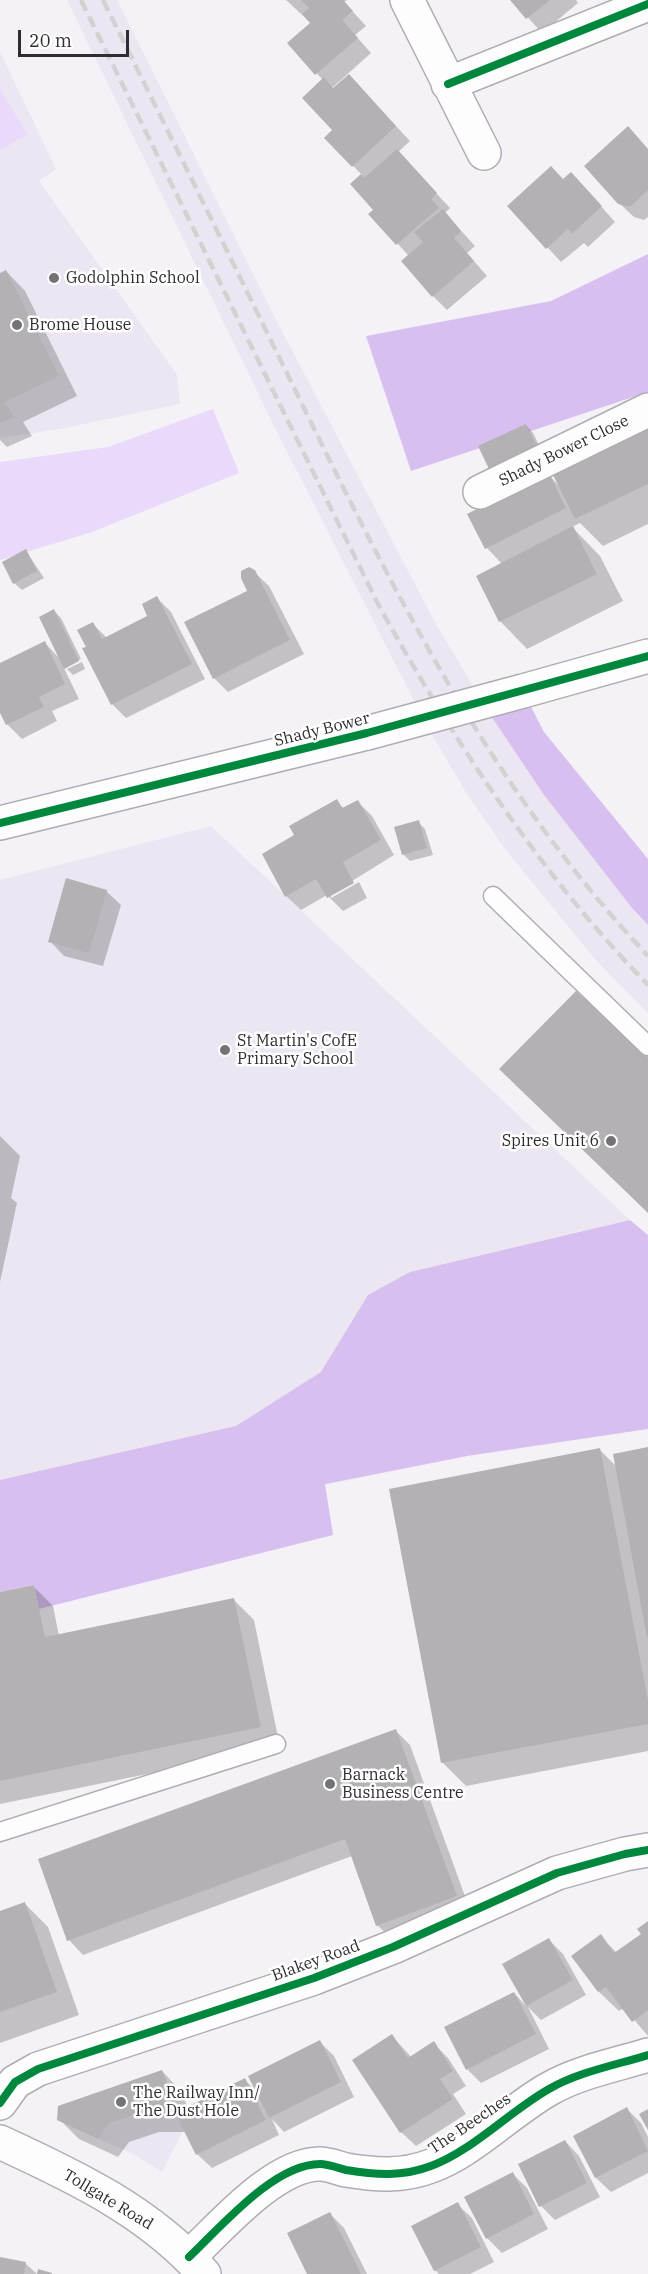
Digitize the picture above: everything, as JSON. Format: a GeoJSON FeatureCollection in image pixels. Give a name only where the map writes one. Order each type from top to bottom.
{"type":"FeatureCollection","features":[{"type":"Feature","properties":{"kind":"street"},"geometry":{"type":"LineString","coordinates":[[407,0],[484,153]]}},
{"type":"Feature","properties":{"kind":"street"},"geometry":{"type":"LineString","coordinates":[[448,84],[648,4]]}},
{"type":"Feature","properties":{"kind":"street","name":"Shady Bower Close"},"geometry":{"type":"LineString","coordinates":[[480,492],[648,411]]}},
{"type":"Feature","properties":{"kind":"street","name":"Shady Bower"},"geometry":{"type":"LineString","coordinates":[[0,822],[367,733],[648,656]]}},
{"type":"Feature","properties":{"kind":"street","name":"Blakey Road"},"geometry":{"type":"LineString","coordinates":[[0,2103],[15,2082],[38,2069],[314,1978],[393,1947],[557,1873],[648,1850]]}},
{"type":"Feature","properties":{"kind":"street","name":"The Beeches"},"geometry":{"type":"LineString","coordinates":[[197,2265],[259,2192],[280,2176],[299,2166],[321,2164],[383,2175],[408,2173],[434,2165],[461,2150],[514,2110],[551,2087],[648,2055]]}},
{"type":"Feature","properties":{"kind":"street","name":"Tollgate Road"},"geometry":{"type":"LineString","coordinates":[[0,2142],[108,2196],[161,2231],[197,2265]]}},
{"type":"Feature","properties":{"kind":"lane"},"geometry":{"type":"LineString","coordinates":[[493,896],[648,1046]]}},
{"type":"Feature","properties":{"kind":"lane"},"geometry":{"type":"LineString","coordinates":[[0,1832],[276,1744]]}},
{"type":"Feature","properties":{"kind":"shaded area"},"geometry":{"type":"Polygon","coordinates":[[[67,0],[117,0],[275,318],[436,624],[491,716],[544,795],[632,908],[648,925],[648,1013],[594,958],[505,849],[465,791],[427,726],[274,426],[67,0]]]}},
{"type":"Feature","properties":{"kind":"shaded area","name":"Godolphin School"},"geometry":{"type":"Polygon","coordinates":[[[0,52],[56,169],[39,181],[177,375],[180,404],[60,429],[0,438],[0,52]]]}},
{"type":"Feature","properties":{"kind":"shaded area"},"geometry":{"type":"Polygon","coordinates":[[[0,89],[27,134],[0,151],[0,89]]]}},
{"type":"Feature","properties":{"kind":"shaded area"},"geometry":{"type":"Polygon","coordinates":[[[648,254],[648,392],[411,471],[366,336],[551,301],[648,254]]]}},
{"type":"Feature","properties":{"kind":"shaded area"},"geometry":{"type":"Polygon","coordinates":[[[213,409],[239,473],[92,532],[0,560],[0,462],[108,447],[213,409]]]}},
{"type":"Feature","properties":{"kind":"shaded area"},"geometry":{"type":"Polygon","coordinates":[[[528,701],[544,732],[648,859],[648,925],[632,908],[544,795],[491,716],[528,701]]]}},
{"type":"Feature","properties":{"kind":"shaded area","name":"St Martin's CofE Primary School"},"geometry":{"type":"Polygon","coordinates":[[[211,826],[630,1220],[410,1272],[467,1456],[0,1551],[0,880],[211,826]]]}},
{"type":"Feature","properties":{"kind":"shaded area"},"geometry":{"type":"Polygon","coordinates":[[[630,1220],[648,1235],[648,1429],[467,1456],[325,1484],[333,1535],[39,1609],[34,1585],[0,1592],[0,1480],[236,1426],[321,1372],[368,1295],[410,1272],[630,1220]]]}},
{"type":"Feature","properties":{"kind":"shaded area"},"geometry":{"type":"Polygon","coordinates":[[[162,2070],[185,2127],[162,2172],[133,2154],[57,2120],[58,2106],[162,2070]]]}},
{"type":"Feature","properties":{"kind":"building"},"geometry":{"type":"Polygon","coordinates":[[[301,0],[343,0],[353,11],[342,20],[358,38],[315,75],[287,43],[310,23],[302,14],[309,8],[301,0]]]}},
{"type":"Feature","properties":{"kind":"building"},"geometry":{"type":"Polygon","coordinates":[[[510,0],[550,0],[526,19],[510,0]]]}},
{"type":"Feature","properties":{"kind":"building"},"geometry":{"type":"Polygon","coordinates":[[[349,74],[396,126],[352,167],[324,138],[332,130],[302,98],[324,77],[333,88],[349,74]]]}},
{"type":"Feature","properties":{"kind":"building"},"geometry":{"type":"Polygon","coordinates":[[[628,126],[648,149],[648,190],[630,207],[618,204],[584,166],[628,126]]]}},
{"type":"Feature","properties":{"kind":"building"},"geometry":{"type":"Polygon","coordinates":[[[397,149],[437,193],[431,199],[439,208],[396,245],[368,214],[373,210],[350,184],[361,174],[364,178],[397,149]]]}},
{"type":"Feature","properties":{"kind":"building"},"geometry":{"type":"Polygon","coordinates":[[[551,166],[563,179],[571,172],[602,206],[572,234],[568,229],[546,249],[507,206],[551,166]]]}},
{"type":"Feature","properties":{"kind":"building"},"geometry":{"type":"Polygon","coordinates":[[[443,209],[461,231],[454,238],[474,261],[432,297],[401,261],[423,242],[414,232],[443,209]]]}},
{"type":"Feature","properties":{"kind":"building","name":"Brome House"},"geometry":{"type":"Polygon","coordinates":[[[6,270],[59,376],[5,402],[14,417],[0,423],[0,273],[6,270]]]}},
{"type":"Feature","properties":{"kind":"building"},"geometry":{"type":"Polygon","coordinates":[[[648,423],[648,484],[575,519],[551,471],[648,423]]]}},
{"type":"Feature","properties":{"kind":"building"},"geometry":{"type":"Polygon","coordinates":[[[526,424],[537,446],[489,469],[478,446],[526,424]]]}},
{"type":"Feature","properties":{"kind":"building"},"geometry":{"type":"Polygon","coordinates":[[[549,473],[566,508],[485,549],[467,514],[549,473]]]}},
{"type":"Feature","properties":{"kind":"building"},"geometry":{"type":"Polygon","coordinates":[[[573,526],[597,574],[499,622],[476,576],[573,526]]]}},
{"type":"Feature","properties":{"kind":"building"},"geometry":{"type":"Polygon","coordinates":[[[26,549],[37,571],[13,584],[2,562],[26,549]]]}},
{"type":"Feature","properties":{"kind":"building"},"geometry":{"type":"Polygon","coordinates":[[[249,567],[255,570],[290,640],[213,679],[184,622],[247,591],[241,578],[241,571],[249,567]]]}},
{"type":"Feature","properties":{"kind":"building"},"geometry":{"type":"Polygon","coordinates":[[[157,596],[192,664],[111,705],[82,648],[86,647],[77,630],[93,622],[102,639],[147,616],[142,604],[157,596]]]}},
{"type":"Feature","properties":{"kind":"building"},"geometry":{"type":"Polygon","coordinates":[[[54,609],[79,661],[64,669],[39,617],[54,609]]]}},
{"type":"Feature","properties":{"kind":"building"},"geometry":{"type":"Polygon","coordinates":[[[45,641],[65,684],[39,697],[44,707],[6,725],[0,713],[0,663],[45,641]]]}},
{"type":"Feature","properties":{"kind":"building"},"geometry":{"type":"Polygon","coordinates":[[[337,799],[342,808],[358,800],[381,840],[343,862],[354,883],[327,898],[316,879],[285,897],[262,854],[294,835],[289,826],[337,799]]]}},
{"type":"Feature","properties":{"kind":"building"},"geometry":{"type":"Polygon","coordinates":[[[419,820],[427,848],[402,855],[394,827],[419,820]]]}},
{"type":"Feature","properties":{"kind":"building"},"geometry":{"type":"Polygon","coordinates":[[[66,878],[107,890],[89,953],[48,942],[66,878]]]}},
{"type":"Feature","properties":{"kind":"building","name":"Spires Unit 6"},"geometry":{"type":"Polygon","coordinates":[[[576,991],[648,1057],[648,1213],[499,1069],[576,991]]]}},
{"type":"Feature","properties":{"kind":"building"},"geometry":{"type":"Polygon","coordinates":[[[648,1447],[648,1637],[647,1638],[613,1454],[648,1447]]]}},
{"type":"Feature","properties":{"kind":"building"},"geometry":{"type":"Polygon","coordinates":[[[600,1448],[648,1700],[648,1724],[441,1763],[389,1489],[600,1448]]]}},
{"type":"Feature","properties":{"kind":"building"},"geometry":{"type":"Polygon","coordinates":[[[34,1585],[45,1637],[234,1598],[261,1727],[0,1781],[0,1592],[34,1585]]]}},
{"type":"Feature","properties":{"kind":"building","name":"Barnack Business Centre"},"geometry":{"type":"Polygon","coordinates":[[[396,1729],[457,1896],[376,1926],[345,1839],[67,1941],[38,1859],[396,1729]]]}},
{"type":"Feature","properties":{"kind":"building"},"geometry":{"type":"Polygon","coordinates":[[[25,1902],[57,1992],[0,2012],[0,1911],[25,1902]]]}},
{"type":"Feature","properties":{"kind":"building"},"geometry":{"type":"Polygon","coordinates":[[[648,1921],[648,2010],[632,2022],[606,1987],[598,1992],[571,1956],[601,1934],[614,1953],[641,1934],[637,1929],[648,1921]]]}},
{"type":"Feature","properties":{"kind":"building"},"geometry":{"type":"Polygon","coordinates":[[[549,1938],[573,1980],[526,2006],[502,1964],[549,1938]]]}},
{"type":"Feature","properties":{"kind":"building"},"geometry":{"type":"Polygon","coordinates":[[[514,1992],[536,2034],[466,2070],[444,2027],[514,1992]]]}},
{"type":"Feature","properties":{"kind":"building"},"geometry":{"type":"Polygon","coordinates":[[[392,2034],[408,2058],[434,2041],[453,2071],[440,2079],[453,2099],[400,2133],[352,2060],[392,2034]]]}},
{"type":"Feature","properties":{"kind":"building"},"geometry":{"type":"Polygon","coordinates":[[[320,2040],[341,2082],[269,2118],[248,2076],[320,2040]]]}},
{"type":"Feature","properties":{"kind":"building","name":"The Railway Inn/ The Dust Hole"},"geometry":{"type":"Polygon","coordinates":[[[162,2070],[173,2098],[169,2113],[139,2113],[109,2123],[98,2139],[57,2120],[58,2106],[162,2070]]]}},
{"type":"Feature","properties":{"kind":"building"},"geometry":{"type":"Polygon","coordinates":[[[245,2078],[266,2120],[196,2155],[175,2113],[245,2078]]]}},
{"type":"Feature","properties":{"kind":"building"},"geometry":{"type":"Polygon","coordinates":[[[627,2107],[648,2151],[595,2178],[573,2136],[627,2107]]]}},
{"type":"Feature","properties":{"kind":"building"},"geometry":{"type":"Polygon","coordinates":[[[648,2109],[648,2130],[639,2114],[648,2109]]]}},
{"type":"Feature","properties":{"kind":"building"},"geometry":{"type":"Polygon","coordinates":[[[565,2140],[587,2183],[539,2207],[518,2164],[565,2140]]]}},
{"type":"Feature","properties":{"kind":"building"},"geometry":{"type":"Polygon","coordinates":[[[513,2172],[534,2214],[486,2239],[464,2197],[513,2172]]]}},
{"type":"Feature","properties":{"kind":"building"},"geometry":{"type":"Polygon","coordinates":[[[458,2202],[481,2247],[434,2271],[411,2226],[458,2202]]]}},
{"type":"Feature","properties":{"kind":"building"},"geometry":{"type":"Polygon","coordinates":[[[330,2212],[361,2274],[307,2274],[287,2233],[330,2212]]]}},
{"type":"Feature","properties":{"kind":"building"},"geometry":{"type":"Polygon","coordinates":[[[0,2257],[26,2262],[24,2274],[0,2274],[0,2257]]]}},
{"type":"Feature","properties":{"kind":"building"},"geometry":{"type":"Polygon","coordinates":[[[38,2269],[52,2273],[52,2274],[37,2274],[38,2269]]]}},
{"type":"Feature","properties":{"kind":"railway"},"geometry":{"type":"LineString","coordinates":[[81,0],[379,606],[408,657],[469,756],[535,852],[608,942],[648,985]]}},
{"type":"Feature","properties":{"kind":"railway"},"geometry":{"type":"LineString","coordinates":[[103,0],[338,478],[414,623],[497,762],[543,829],[593,894],[648,956]]}},
{"type":"Feature","properties":{"kind":"cycle path"},"geometry":{"type":"LineString","coordinates":[[448,84],[648,4]]}},
{"type":"Feature","properties":{"kind":"cycle path"},"geometry":{"type":"LineString","coordinates":[[0,823],[367,733],[648,656]]}},
{"type":"Feature","properties":{"kind":"cycle path"},"geometry":{"type":"LineString","coordinates":[[0,2103],[15,2082],[38,2069],[314,1978],[393,1947],[557,1873],[648,1850]]}},
{"type":"Feature","properties":{"kind":"cycle path"},"geometry":{"type":"LineString","coordinates":[[189,2257],[249,2199],[285,2174],[302,2167],[320,2164],[378,2174],[420,2170],[461,2151],[534,2098],[560,2083],[585,2073],[648,2055]]}},
{"type":"Feature","properties":{"kind":"place","name":"Godolphin School"},"geometry":{"type":"Point","coordinates":[54,278]}},
{"type":"Feature","properties":{"kind":"place","name":"Brome House"},"geometry":{"type":"Point","coordinates":[17,325]}},
{"type":"Feature","properties":{"kind":"place","name":"St Martin's CofE Primary School"},"geometry":{"type":"Point","coordinates":[225,1050]}},
{"type":"Feature","properties":{"kind":"place","name":"Spires Unit 6"},"geometry":{"type":"Point","coordinates":[611,1141]}},
{"type":"Feature","properties":{"kind":"place","name":"Barnack Business Centre"},"geometry":{"type":"Point","coordinates":[330,1784]}},
{"type":"Feature","properties":{"kind":"place","name":"The Railway Inn/ The Dust Hole"},"geometry":{"type":"Point","coordinates":[121,2102]}}]}
